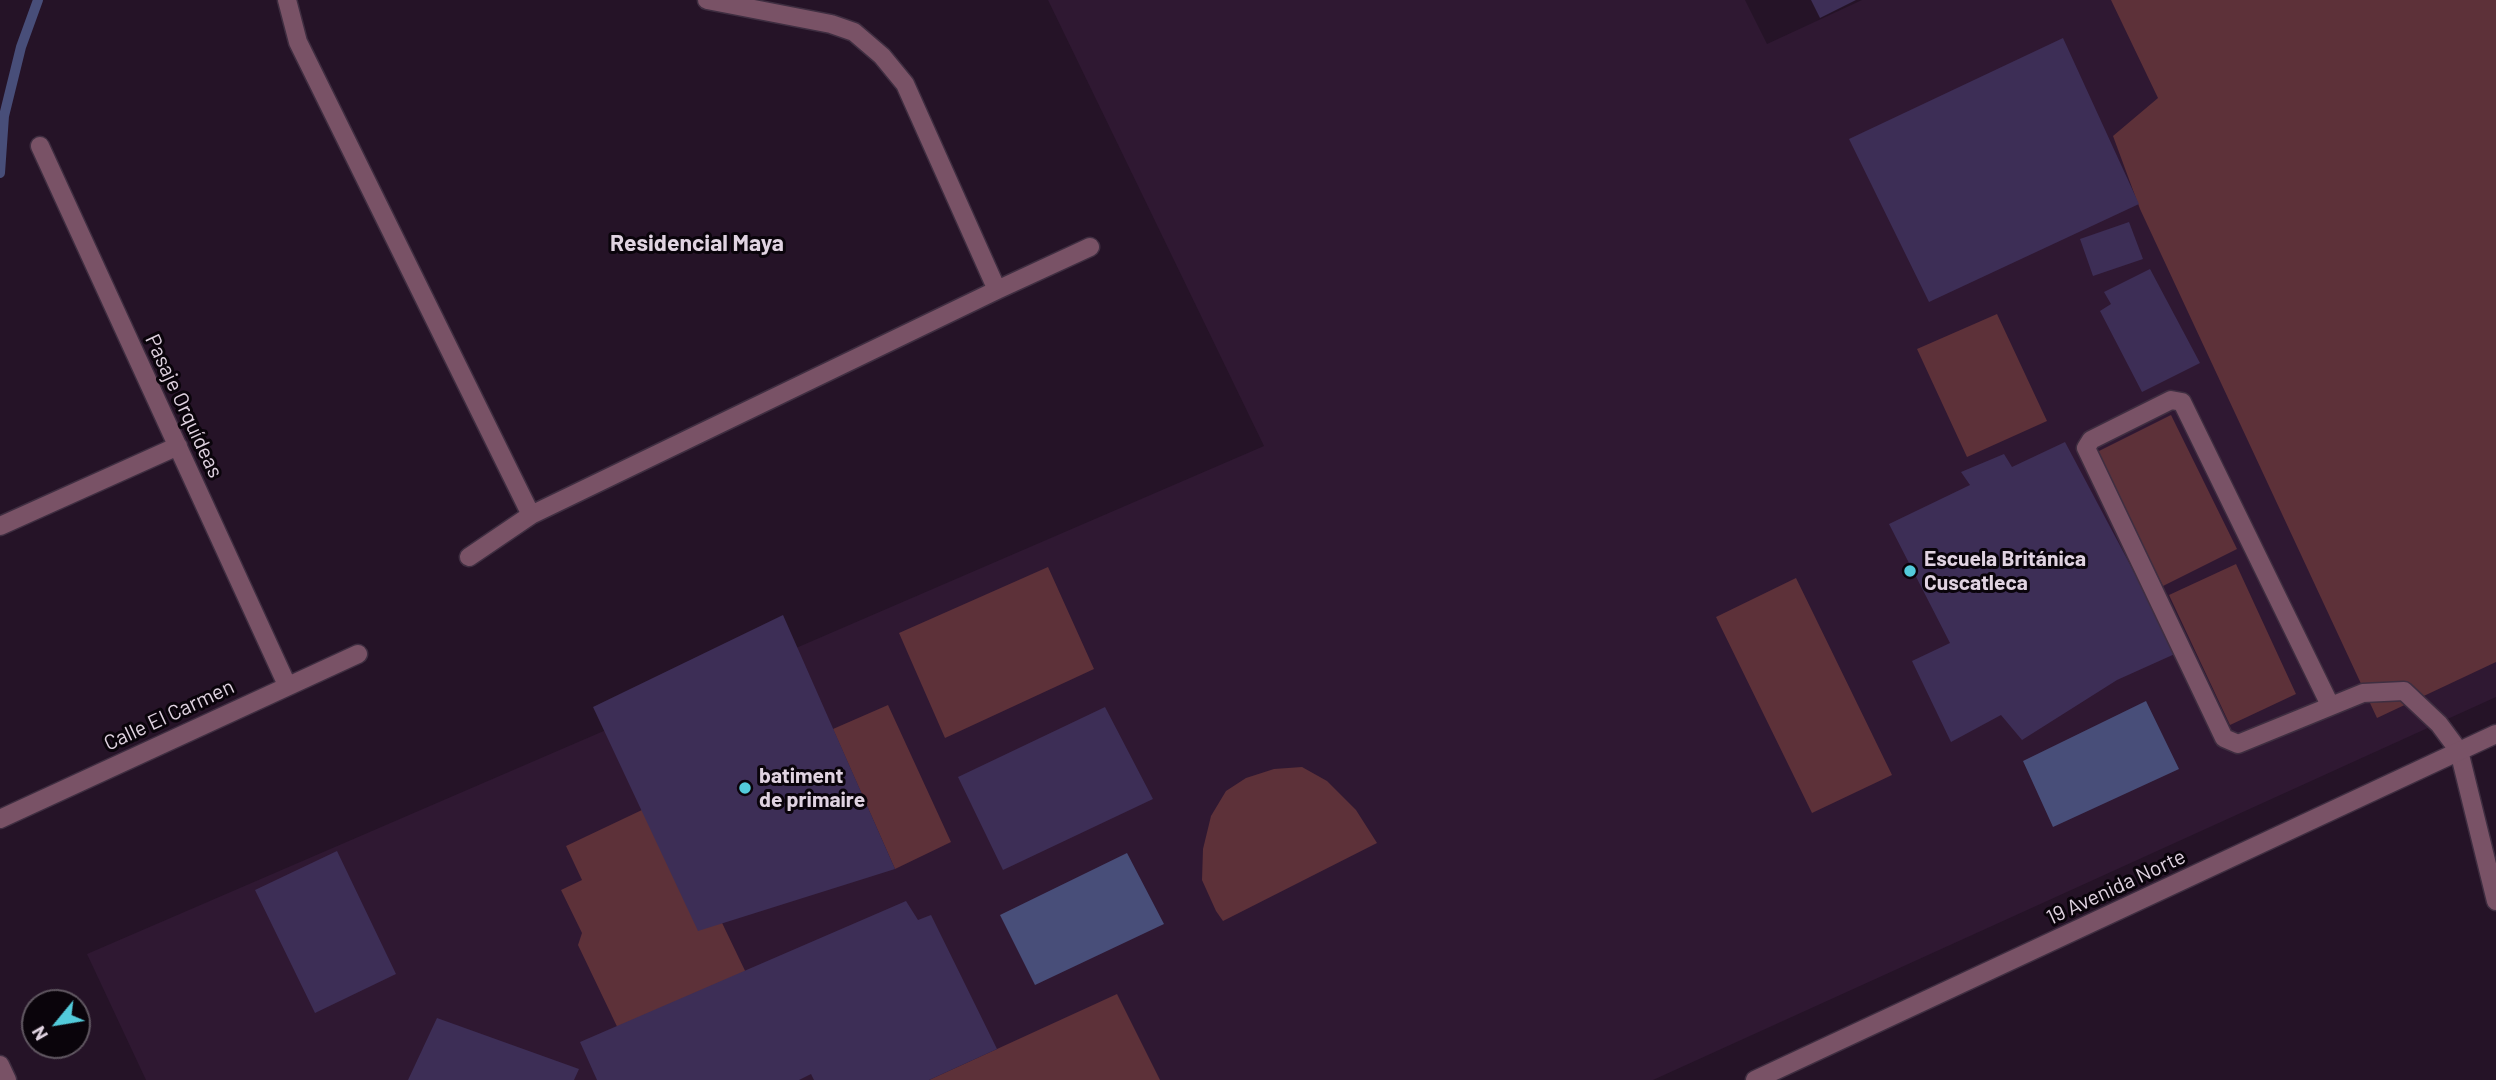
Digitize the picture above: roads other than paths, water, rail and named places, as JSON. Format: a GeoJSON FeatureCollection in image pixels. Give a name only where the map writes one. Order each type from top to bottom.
{"type":"FeatureCollection","features":[{"type":"Feature","properties":{"kind":"street"},"geometry":{"type":"LineString","coordinates":[[287,0],[298,42],[531,515]]}},
{"type":"Feature","properties":{"kind":"street"},"geometry":{"type":"LineString","coordinates":[[707,0],[831,23],[854,32],[882,57],[905,84],[997,290]]}},
{"type":"Feature","properties":{"kind":"street","name":"Pasaje Orquídeas"},"geometry":{"type":"LineString","coordinates":[[40,146],[287,685]]}},
{"type":"Feature","properties":{"kind":"street"},"geometry":{"type":"LineString","coordinates":[[469,557],[531,515],[1090,247]]}},
{"type":"Feature","properties":{"kind":"street"},"geometry":{"type":"LineString","coordinates":[[2330,705],[2182,402],[2171,400],[2091,440],[2086,448],[2224,738],[2238,744],[2363,694],[2404,691],[2439,724],[2459,751],[2496,901]]}},
{"type":"Feature","properties":{"kind":"street"},"geometry":{"type":"LineString","coordinates":[[0,526],[178,446]]}},
{"type":"Feature","properties":{"kind":"street","name":"Calle El Carmen"},"geometry":{"type":"LineString","coordinates":[[0,819],[358,654]]}},
{"type":"Feature","properties":{"kind":"street","name":"19 Avenida Norte"},"geometry":{"type":"LineString","coordinates":[[1755,1080],[2496,734]]}},
{"type":"Feature","properties":{"kind":"street"},"geometry":{"type":"LineString","coordinates":[[0,1065],[7,1080]]}},
{"type":"Feature","properties":{"kind":"water"},"geometry":{"type":"Polygon","coordinates":[[[2146,701],[2179,769],[2053,827],[2023,761],[2146,701]]]}},
{"type":"Feature","properties":{"kind":"water"},"geometry":{"type":"Polygon","coordinates":[[[1127,853],[1164,924],[1035,985],[1000,915],[1127,853]]]}},
{"type":"Feature","properties":{"kind":"waterway"},"geometry":{"type":"LineString","coordinates":[[0,173],[4,116],[21,47],[38,0]]}},
{"type":"Feature","properties":{"kind":"place","name":"Escuela Británica Cuscatleca"},"geometry":{"type":"Point","coordinates":[1910,571]}},
{"type":"Feature","properties":{"kind":"place","name":"batiment de primaire"},"geometry":{"type":"Point","coordinates":[745,788]}},
{"type":"Feature","properties":{"kind":"district","name":"Residencial Maya"},"geometry":{"type":"Point","coordinates":[697,243]}}]}
